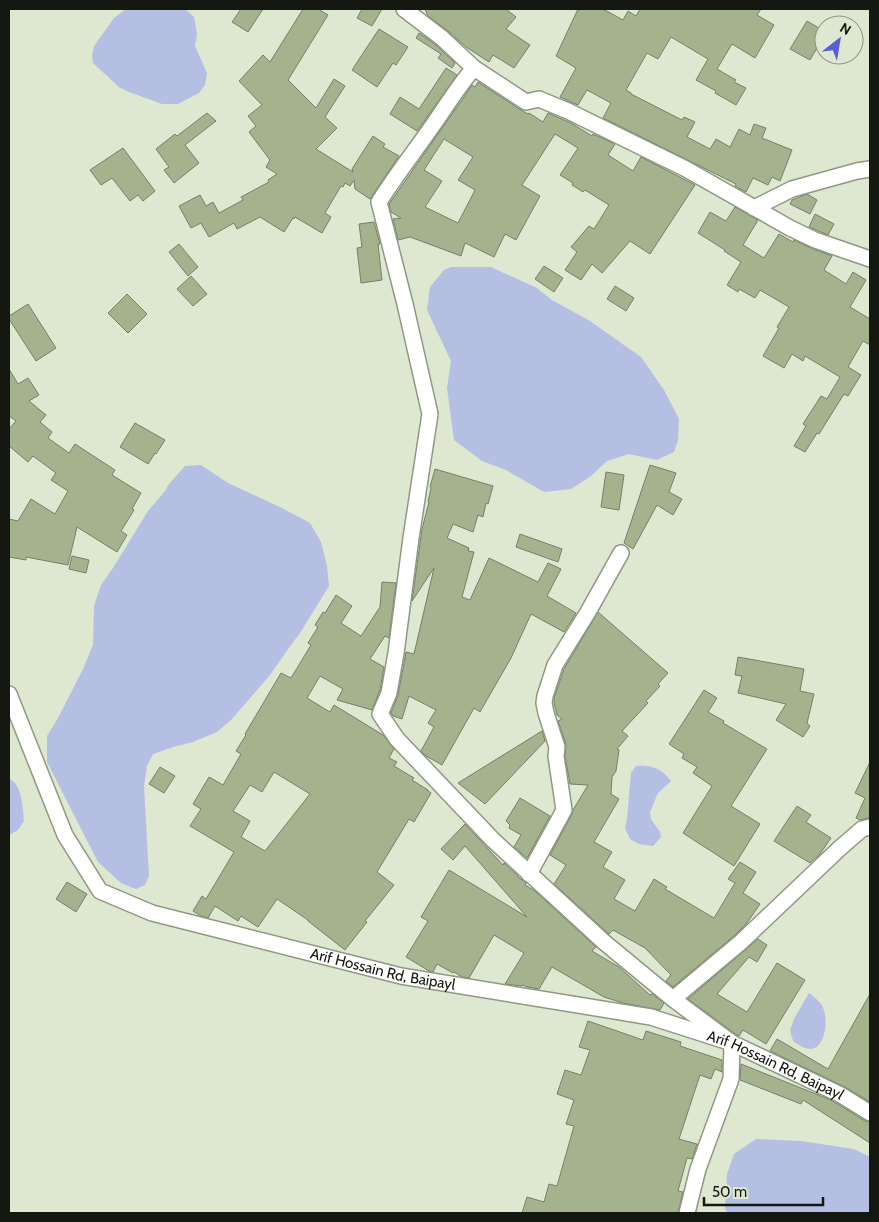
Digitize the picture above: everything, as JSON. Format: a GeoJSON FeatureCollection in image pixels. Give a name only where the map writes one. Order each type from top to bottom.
{"type":"FeatureCollection","features":[{"type":"Feature","properties":{"kind":"street"},"geometry":{"type":"LineString","coordinates":[[404,9],[442,38],[474,68],[526,102],[539,99],[568,111],[686,169],[815,240],[870,259]]}},
{"type":"Feature","properties":{"kind":"street"},"geometry":{"type":"LineString","coordinates":[[474,68],[460,84],[433,126],[379,202],[430,414],[396,653],[389,694],[380,714],[397,739],[493,840],[604,942],[673,999],[732,1043],[731,1079],[698,1169],[687,1213]]}},
{"type":"Feature","properties":{"kind":"street"},"geometry":{"type":"LineString","coordinates":[[754,208],[792,189],[870,169]]}},
{"type":"Feature","properties":{"kind":"street"},"geometry":{"type":"LineString","coordinates":[[530,874],[564,810],[556,756],[557,747],[546,713],[545,696],[554,665],[588,612],[621,553]]}},
{"type":"Feature","properties":{"kind":"street","name":"Arif Hossain Rd, Baipayl"},"geometry":{"type":"LineString","coordinates":[[9,694],[65,835],[100,891],[152,913],[401,976],[651,1017],[732,1043],[841,1095],[870,1113]]}},
{"type":"Feature","properties":{"kind":"street"},"geometry":{"type":"LineString","coordinates":[[673,999],[741,942],[862,829],[870,827]]}},
{"type":"Feature","properties":{"kind":"water"},"geometry":{"type":"Polygon","coordinates":[[[126,9],[185,9],[194,17],[197,34],[195,46],[207,73],[205,85],[199,93],[178,104],[162,104],[119,87],[93,63],[94,46],[114,18],[126,9]]]}},
{"type":"Feature","properties":{"kind":"water"},"geometry":{"type":"Polygon","coordinates":[[[451,267],[491,267],[537,288],[552,300],[590,321],[641,357],[664,390],[679,419],[678,440],[674,452],[657,460],[629,454],[607,461],[591,476],[571,489],[544,492],[506,470],[482,461],[454,440],[447,388],[451,361],[427,310],[430,287],[444,270],[451,267]]]}},
{"type":"Feature","properties":{"kind":"water"},"geometry":{"type":"Polygon","coordinates":[[[201,465],[228,483],[310,523],[321,542],[327,566],[329,586],[300,633],[270,675],[231,720],[217,732],[193,742],[153,754],[147,766],[144,786],[149,876],[145,885],[136,889],[121,883],[98,862],[47,762],[47,736],[83,669],[93,645],[94,606],[101,585],[148,511],[169,484],[185,466],[201,465]]]}},
{"type":"Feature","properties":{"kind":"water"},"geometry":{"type":"Polygon","coordinates":[[[636,766],[656,768],[671,781],[658,793],[650,812],[651,819],[660,832],[661,837],[653,846],[639,844],[630,839],[625,828],[631,773],[636,766]]]}},
{"type":"Feature","properties":{"kind":"water"},"geometry":{"type":"Polygon","coordinates":[[[9,779],[13,781],[19,791],[24,821],[18,830],[9,835],[9,779]]]}},
{"type":"Feature","properties":{"kind":"water"},"geometry":{"type":"Polygon","coordinates":[[[809,993],[824,1009],[826,1022],[820,1043],[811,1049],[793,1041],[790,1030],[809,993]]]}},
{"type":"Feature","properties":{"kind":"water"},"geometry":{"type":"Polygon","coordinates":[[[756,1139],[801,1141],[854,1149],[870,1157],[870,1213],[727,1213],[725,1208],[727,1174],[734,1154],[756,1139]]]}},
{"type":"Feature","properties":{"kind":"building"},"geometry":{"type":"Polygon","coordinates":[[[241,9],[263,9],[248,32],[232,22],[241,9]]]}},
{"type":"Feature","properties":{"kind":"building"},"geometry":{"type":"Polygon","coordinates":[[[303,9],[318,9],[328,15],[288,80],[316,108],[334,79],[345,86],[325,117],[337,128],[316,149],[353,172],[352,169],[373,136],[385,144],[383,147],[399,156],[370,199],[355,189],[354,180],[350,186],[345,183],[343,187],[341,186],[325,213],[331,217],[322,233],[295,217],[284,232],[260,217],[237,229],[234,223],[209,237],[201,223],[191,228],[179,206],[200,195],[206,206],[213,202],[219,213],[243,200],[241,197],[269,182],[268,180],[277,174],[266,167],[270,160],[249,132],[256,126],[248,116],[262,105],[239,81],[263,55],[270,62],[303,9]]]}},
{"type":"Feature","properties":{"kind":"building"},"geometry":{"type":"Polygon","coordinates":[[[362,9],[382,9],[372,26],[357,18],[362,9]]]}},
{"type":"Feature","properties":{"kind":"building"},"geometry":{"type":"Polygon","coordinates":[[[425,9],[506,9],[516,17],[506,29],[530,45],[514,68],[493,55],[489,62],[466,47],[428,16],[425,9]]]}},
{"type":"Feature","properties":{"kind":"building"},"geometry":{"type":"Polygon","coordinates":[[[578,9],[603,9],[623,20],[628,11],[636,16],[640,9],[761,9],[757,15],[774,25],[755,58],[732,44],[717,69],[736,80],[734,82],[746,88],[736,105],[696,80],[708,59],[671,37],[658,59],[647,53],[626,90],[682,120],[684,117],[695,122],[687,137],[710,149],[716,139],[730,147],[739,129],[750,135],[754,124],[766,128],[762,138],[792,150],[780,181],[772,177],[768,185],[753,178],[746,192],[735,186],[736,184],[603,118],[611,103],[587,90],[578,105],[560,97],[576,68],[556,56],[578,9]]]}},
{"type":"Feature","properties":{"kind":"building"},"geometry":{"type":"Polygon","coordinates":[[[807,21],[814,25],[814,53],[810,60],[790,49],[807,21]]]}},
{"type":"Feature","properties":{"kind":"building"},"geometry":{"type":"Polygon","coordinates":[[[379,29],[408,47],[396,65],[393,63],[377,87],[352,70],[379,29]]]}},
{"type":"Feature","properties":{"kind":"building"},"geometry":{"type":"Polygon","coordinates":[[[419,33],[436,45],[455,63],[452,68],[438,58],[441,54],[416,38],[419,33]]]}},
{"type":"Feature","properties":{"kind":"building"},"geometry":{"type":"Polygon","coordinates":[[[446,68],[457,75],[417,131],[390,114],[400,97],[419,109],[446,68]]]}},
{"type":"Feature","properties":{"kind":"building"},"geometry":{"type":"Polygon","coordinates":[[[478,82],[543,122],[548,113],[571,123],[592,136],[593,134],[615,144],[608,155],[633,171],[641,157],[695,185],[650,254],[630,241],[602,273],[592,264],[581,280],[565,270],[577,252],[571,247],[589,226],[594,229],[609,205],[585,190],[583,192],[560,175],[578,148],[555,134],[522,185],[540,196],[516,240],[505,234],[494,257],[465,243],[461,256],[410,237],[398,240],[393,219],[401,218],[391,212],[389,204],[472,85],[475,87],[478,82]],[[444,139],[424,170],[442,181],[425,207],[458,223],[475,190],[458,180],[473,157],[444,139]]]}},
{"type":"Feature","properties":{"kind":"building"},"geometry":{"type":"Polygon","coordinates":[[[207,113],[216,121],[185,145],[199,163],[174,183],[164,170],[169,167],[156,149],[207,113]]]}},
{"type":"Feature","properties":{"kind":"building"},"geometry":{"type":"Polygon","coordinates":[[[123,148],[155,191],[143,201],[138,195],[130,201],[112,178],[101,185],[90,170],[123,148]]]}},
{"type":"Feature","properties":{"kind":"building"},"geometry":{"type":"Polygon","coordinates":[[[807,194],[817,200],[810,214],[790,204],[792,200],[807,194]]]}},
{"type":"Feature","properties":{"kind":"building"},"geometry":{"type":"Polygon","coordinates":[[[735,207],[758,220],[743,245],[764,258],[779,234],[793,242],[794,240],[832,256],[824,270],[846,284],[853,272],[866,280],[850,307],[870,319],[870,345],[863,341],[848,367],[861,375],[848,396],[844,394],[819,434],[817,433],[805,452],[794,446],[806,426],[803,424],[821,396],[827,399],[840,377],[805,356],[803,361],[792,354],[784,368],[763,356],[789,307],[760,290],[755,298],[739,289],[738,292],[727,285],[741,262],[698,233],[710,212],[726,221],[735,207]]]}},
{"type":"Feature","properties":{"kind":"building"},"geometry":{"type":"Polygon","coordinates":[[[815,214],[834,224],[828,235],[809,227],[815,214]]]}},
{"type":"Feature","properties":{"kind":"building"},"geometry":{"type":"Polygon","coordinates":[[[374,222],[380,244],[378,244],[382,280],[361,283],[357,248],[362,247],[359,224],[374,222]]]}},
{"type":"Feature","properties":{"kind":"building"},"geometry":{"type":"Polygon","coordinates":[[[179,244],[198,267],[188,276],[169,252],[179,244]]]}},
{"type":"Feature","properties":{"kind":"building"},"geometry":{"type":"Polygon","coordinates":[[[544,266],[563,278],[554,292],[535,279],[544,266]]]}},
{"type":"Feature","properties":{"kind":"building"},"geometry":{"type":"Polygon","coordinates":[[[191,276],[207,294],[193,306],[177,289],[191,276]]]}},
{"type":"Feature","properties":{"kind":"building"},"geometry":{"type":"Polygon","coordinates":[[[615,286],[634,298],[626,311],[607,299],[615,286]]]}},
{"type":"Feature","properties":{"kind":"building"},"geometry":{"type":"Polygon","coordinates":[[[127,294],[147,314],[128,333],[108,313],[127,294]]]}},
{"type":"Feature","properties":{"kind":"building"},"geometry":{"type":"Polygon","coordinates":[[[28,304],[56,348],[36,361],[9,319],[9,316],[28,304]]]}},
{"type":"Feature","properties":{"kind":"building"},"geometry":{"type":"Polygon","coordinates":[[[9,369],[18,384],[28,378],[39,395],[29,401],[46,415],[40,422],[52,432],[48,438],[69,453],[75,444],[115,470],[112,475],[141,493],[132,509],[134,510],[121,531],[127,535],[117,552],[77,527],[68,565],[26,557],[26,560],[9,557],[9,519],[18,521],[31,499],[55,514],[68,491],[51,480],[56,473],[33,456],[28,462],[9,446],[9,429],[16,421],[9,416],[9,369]]]}},
{"type":"Feature","properties":{"kind":"building"},"geometry":{"type":"Polygon","coordinates":[[[135,423],[165,440],[148,464],[120,447],[135,423]]]}},
{"type":"Feature","properties":{"kind":"building"},"geometry":{"type":"Polygon","coordinates":[[[650,465],[676,473],[669,492],[682,499],[673,515],[657,505],[633,549],[624,543],[650,465]]]}},
{"type":"Feature","properties":{"kind":"building"},"geometry":{"type":"Polygon","coordinates":[[[435,469],[493,486],[483,517],[478,515],[473,532],[453,524],[447,538],[469,548],[468,551],[474,552],[462,597],[470,600],[489,558],[538,582],[548,563],[561,569],[547,596],[576,613],[564,632],[531,614],[511,658],[480,712],[474,708],[442,765],[421,751],[434,727],[428,723],[436,710],[409,696],[402,719],[393,716],[391,713],[398,695],[406,652],[414,654],[434,568],[412,601],[422,529],[435,469]]]}},
{"type":"Feature","properties":{"kind":"building"},"geometry":{"type":"Polygon","coordinates":[[[606,472],[624,475],[619,510],[601,507],[606,472]]]}},
{"type":"Feature","properties":{"kind":"building"},"geometry":{"type":"Polygon","coordinates":[[[520,534],[562,549],[558,562],[516,547],[520,534]]]}},
{"type":"Feature","properties":{"kind":"building"},"geometry":{"type":"Polygon","coordinates":[[[72,556],[89,560],[86,573],[69,569],[72,556]]]}},
{"type":"Feature","properties":{"kind":"building"},"geometry":{"type":"Polygon","coordinates":[[[382,582],[396,583],[389,638],[385,636],[370,659],[384,667],[380,690],[372,710],[337,700],[343,689],[320,676],[307,698],[330,712],[334,705],[383,735],[394,749],[389,758],[397,762],[394,766],[414,778],[412,780],[431,793],[414,822],[409,819],[377,872],[394,885],[345,950],[308,920],[277,899],[258,927],[241,916],[238,921],[215,906],[208,918],[201,916],[193,911],[202,896],[206,899],[234,852],[190,826],[201,809],[193,804],[209,777],[223,785],[241,754],[236,751],[281,673],[291,678],[311,645],[308,643],[318,627],[315,625],[336,595],[352,606],[341,623],[361,636],[380,607],[382,582]],[[274,772],[262,792],[250,785],[233,811],[250,821],[241,837],[265,851],[310,794],[274,772]]]}},
{"type":"Feature","properties":{"kind":"building"},"geometry":{"type":"Polygon","coordinates":[[[598,612],[668,673],[658,684],[660,686],[646,701],[648,703],[622,731],[628,736],[617,749],[619,750],[616,771],[612,777],[611,794],[619,799],[594,842],[612,852],[603,867],[625,880],[614,899],[635,911],[654,879],[667,887],[665,889],[714,918],[735,883],[728,879],[740,862],[756,872],[743,893],[760,904],[747,923],[673,987],[666,981],[671,975],[645,948],[613,930],[609,934],[554,884],[566,865],[550,855],[588,785],[570,784],[565,756],[566,744],[558,721],[562,719],[557,715],[554,698],[564,669],[598,612]]]}},
{"type":"Feature","properties":{"kind":"building"},"geometry":{"type":"Polygon","coordinates":[[[738,657],[804,669],[800,691],[814,694],[807,723],[810,726],[803,737],[776,720],[786,704],[738,693],[742,676],[735,675],[738,657]]]}},
{"type":"Feature","properties":{"kind":"building"},"geometry":{"type":"Polygon","coordinates":[[[704,690],[717,698],[708,712],[767,749],[731,806],[760,824],[734,866],[683,833],[712,786],[693,773],[697,767],[682,758],[684,754],[669,744],[704,690]]]}},
{"type":"Feature","properties":{"kind":"building"},"geometry":{"type":"Polygon","coordinates":[[[542,731],[545,741],[485,804],[458,783],[542,731]]]}},
{"type":"Feature","properties":{"kind":"building"},"geometry":{"type":"Polygon","coordinates":[[[870,762],[870,815],[869,818],[860,820],[856,818],[865,798],[855,793],[870,762]]]}},
{"type":"Feature","properties":{"kind":"building"},"geometry":{"type":"Polygon","coordinates":[[[160,767],[175,776],[164,793],[149,784],[160,767]]]}},
{"type":"Feature","properties":{"kind":"building"},"geometry":{"type":"Polygon","coordinates":[[[520,798],[550,816],[527,858],[514,847],[521,835],[509,828],[510,825],[506,821],[520,798]]]}},
{"type":"Feature","properties":{"kind":"building"},"geometry":{"type":"Polygon","coordinates":[[[797,806],[811,815],[806,822],[831,838],[820,854],[810,863],[774,841],[797,806]]]}},
{"type":"Feature","properties":{"kind":"building"},"geometry":{"type":"Polygon","coordinates":[[[465,824],[503,865],[504,863],[526,883],[525,885],[535,891],[596,947],[592,951],[619,967],[650,995],[652,994],[664,1003],[660,1010],[623,1003],[604,997],[552,967],[539,989],[523,985],[505,984],[524,953],[494,935],[469,978],[462,977],[437,964],[433,972],[429,971],[406,957],[428,921],[421,917],[449,870],[527,917],[465,846],[453,860],[441,849],[465,824]]]}},
{"type":"Feature","properties":{"kind":"building"},"geometry":{"type":"Polygon","coordinates":[[[67,882],[87,894],[76,912],[56,899],[67,882]]]}},
{"type":"Feature","properties":{"kind":"building"},"geometry":{"type":"Polygon","coordinates":[[[758,939],[767,945],[757,962],[749,957],[717,994],[747,1012],[777,963],[805,980],[766,1044],[743,1030],[739,1036],[737,1035],[688,999],[758,939]]]}},
{"type":"Feature","properties":{"kind":"building"},"geometry":{"type":"Polygon","coordinates":[[[870,994],[870,1102],[845,1087],[770,1051],[777,1039],[828,1069],[870,994]]]}},
{"type":"Feature","properties":{"kind":"building"},"geometry":{"type":"Polygon","coordinates":[[[588,1021],[643,1040],[646,1031],[681,1042],[680,1046],[722,1060],[722,1072],[715,1069],[711,1079],[700,1075],[679,1139],[697,1144],[692,1159],[687,1158],[678,1191],[683,1192],[678,1213],[522,1213],[527,1197],[544,1202],[549,1184],[557,1186],[574,1126],[566,1124],[574,1100],[557,1094],[565,1070],[581,1075],[590,1050],[579,1047],[588,1021]]]}},
{"type":"Feature","properties":{"kind":"building"},"geometry":{"type":"Polygon","coordinates":[[[741,1064],[831,1100],[865,1121],[870,1122],[870,1143],[803,1100],[801,1104],[740,1080],[741,1064]]]}}]}
